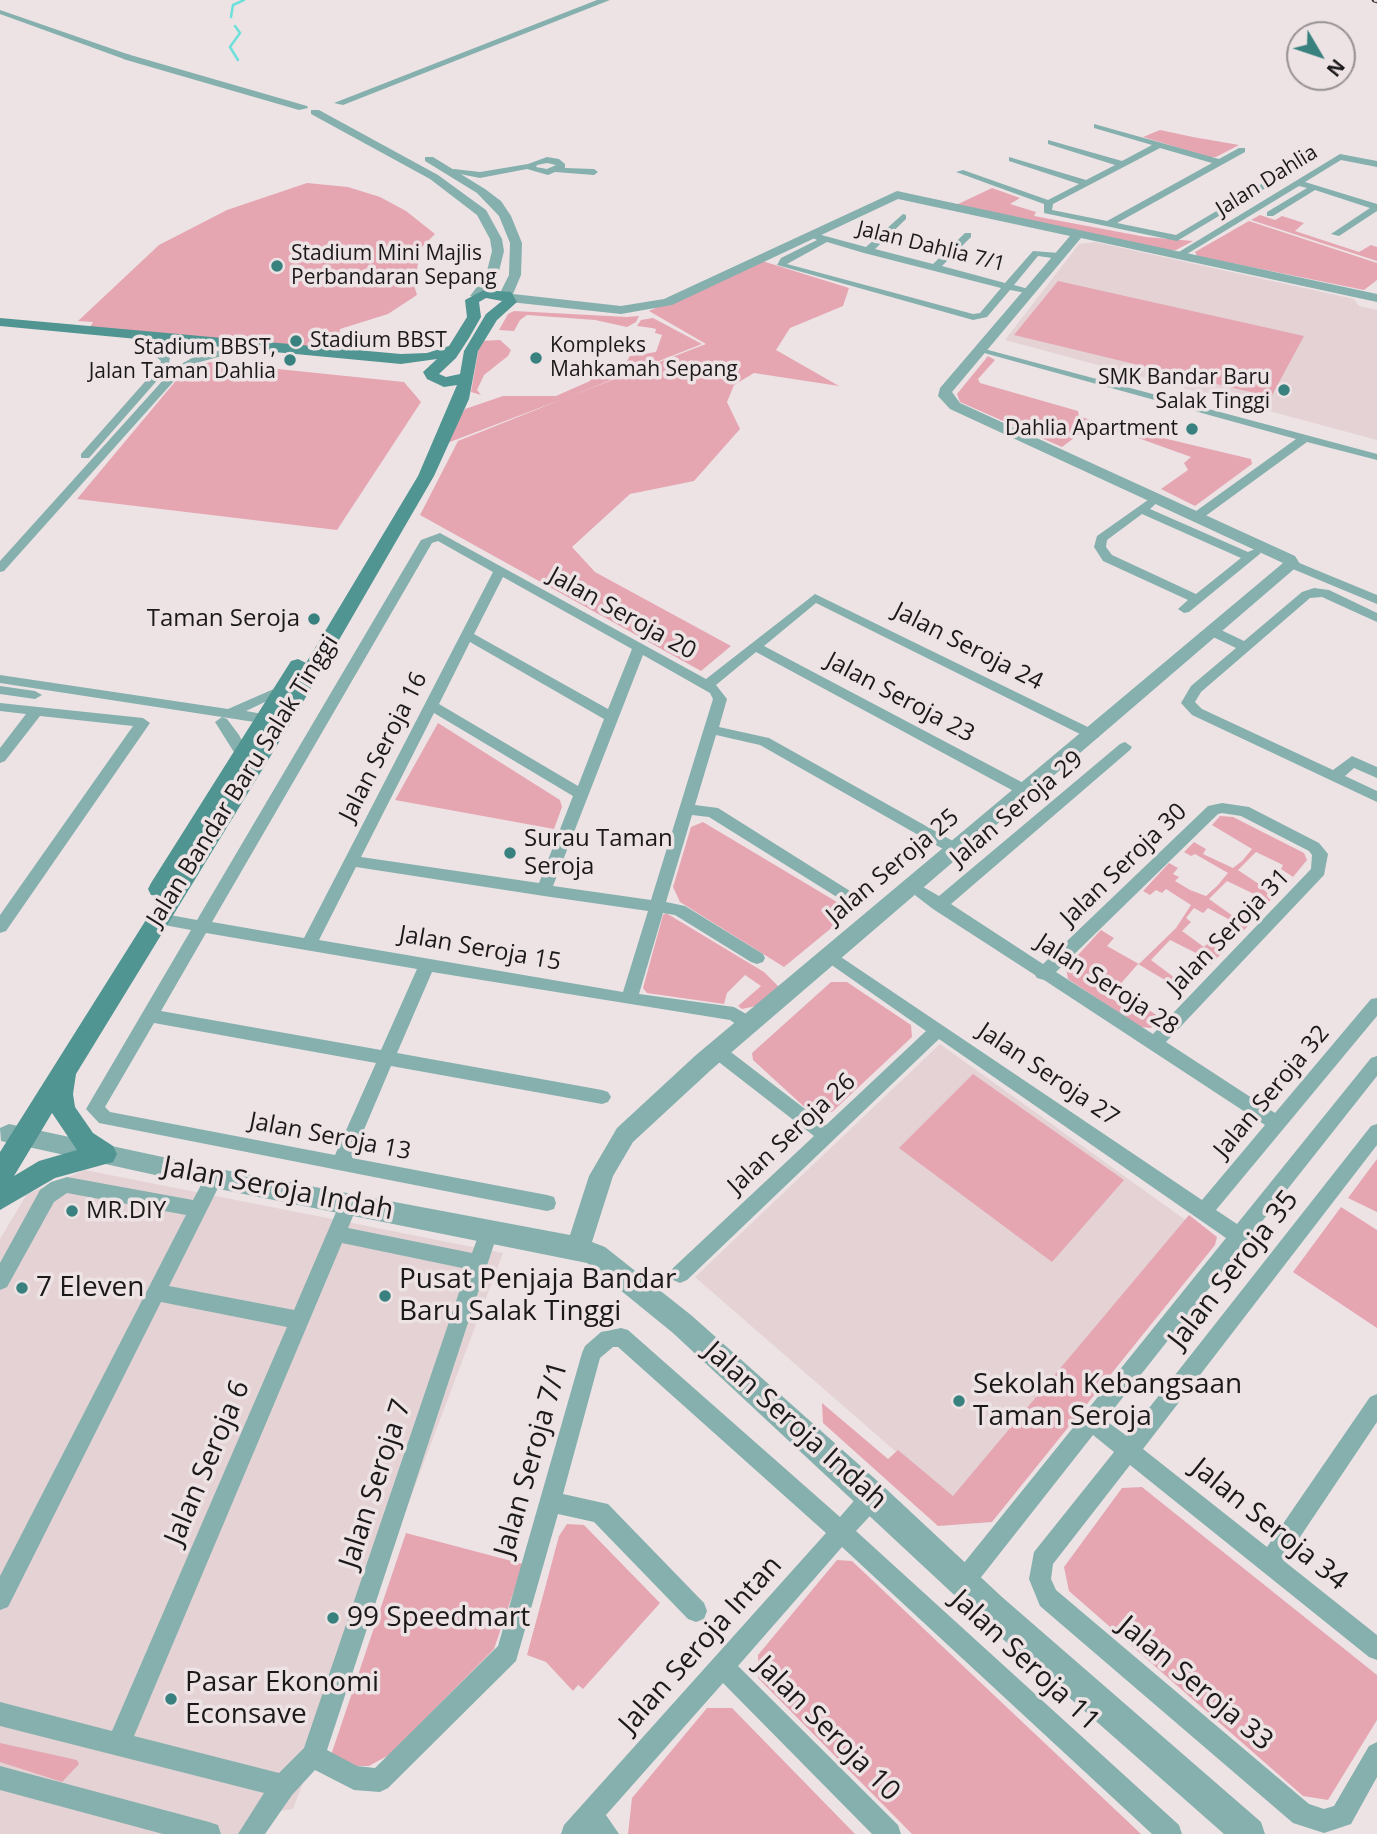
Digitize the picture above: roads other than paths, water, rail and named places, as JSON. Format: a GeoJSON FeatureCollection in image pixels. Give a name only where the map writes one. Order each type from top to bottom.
{"type":"FeatureCollection","features":[{"type":"Feature","properties":{"kind":"main road"},"geometry":{"type":"LineString","coordinates":[[435,378],[435,367],[457,348],[474,317],[471,303],[477,296],[506,301]]}},
{"type":"Feature","properties":{"kind":"main road","name":"Jalan Bandar Baru Salak Tinggi"},"geometry":{"type":"LineString","coordinates":[[11,1140],[70,1059],[159,919],[270,724],[426,476],[461,399],[471,351],[491,317],[506,301]]}},
{"type":"Feature","properties":{"kind":"main road"},"geometry":{"type":"LineString","coordinates":[[0,321],[150,347],[394,367],[456,381],[467,376]]}},
{"type":"Feature","properties":{"kind":"main road"},"geometry":{"type":"LineString","coordinates":[[0,331],[72,333],[401,359],[428,357],[457,348]]}},
{"type":"Feature","properties":{"kind":"main road","name":"Jalan Bandar Baru Salak Tinggi"},"geometry":{"type":"LineString","coordinates":[[0,1175],[11,1140],[242,754],[270,724],[281,691],[409,481],[447,399],[446,390],[435,378]]}},
{"type":"Feature","properties":{"kind":"main road"},"geometry":{"type":"LineString","coordinates":[[70,1059],[60,1094],[63,1110],[84,1141],[104,1154]]}},
{"type":"Feature","properties":{"kind":"main road"},"geometry":{"type":"LineString","coordinates":[[0,1198],[48,1168],[104,1154]]}},
{"type":"Feature","properties":{"kind":"street"},"geometry":{"type":"LineString","coordinates":[[335,103],[588,0]]}},
{"type":"Feature","properties":{"kind":"street"},"geometry":{"type":"LineString","coordinates":[[309,105],[335,103],[605,0]]}},
{"type":"Feature","properties":{"kind":"street"},"geometry":{"type":"LineString","coordinates":[[0,12],[131,55],[309,105],[434,177],[482,213],[496,239],[498,251],[492,275],[477,296]]}},
{"type":"Feature","properties":{"kind":"street"},"geometry":{"type":"LineString","coordinates":[[335,103],[341,114],[354,123],[454,172],[497,204],[512,229],[516,243],[514,275],[506,301]]}},
{"type":"Feature","properties":{"kind":"street"},"geometry":{"type":"LineString","coordinates":[[1097,126],[1218,162]]}},
{"type":"Feature","properties":{"kind":"street"},"geometry":{"type":"LineString","coordinates":[[1051,142],[1122,164]]}},
{"type":"Feature","properties":{"kind":"street"},"geometry":{"type":"LineString","coordinates":[[960,173],[1049,203],[1159,145]]}},
{"type":"Feature","properties":{"kind":"street"},"geometry":{"type":"LineString","coordinates":[[1108,224],[1242,150]]}},
{"type":"Feature","properties":{"kind":"street","name":"Jalan Dahlia"},"geometry":{"type":"LineString","coordinates":[[1179,255],[1334,159],[1345,156],[1377,164]]}},
{"type":"Feature","properties":{"kind":"street"},"geometry":{"type":"LineString","coordinates":[[1049,203],[1047,211],[1177,238],[1312,158]]}},
{"type":"Feature","properties":{"kind":"street"},"geometry":{"type":"LineString","coordinates":[[1012,159],[1086,183]]}},
{"type":"Feature","properties":{"kind":"street"},"geometry":{"type":"LineString","coordinates":[[1334,159],[1377,171]]}},
{"type":"Feature","properties":{"kind":"street"},"geometry":{"type":"LineString","coordinates":[[481,191],[484,184],[495,177],[531,168],[541,160],[558,166]]}},
{"type":"Feature","properties":{"kind":"street"},"geometry":{"type":"LineString","coordinates":[[454,172],[475,175],[531,168]]}},
{"type":"Feature","properties":{"kind":"street"},"geometry":{"type":"LineString","coordinates":[[1297,182],[1377,207]]}},
{"type":"Feature","properties":{"kind":"street"},"geometry":{"type":"LineString","coordinates":[[1257,207],[1272,213],[1314,187]]}},
{"type":"Feature","properties":{"kind":"street"},"geometry":{"type":"LineString","coordinates":[[506,301],[621,310],[667,302],[897,195],[1377,298]]}},
{"type":"Feature","properties":{"kind":"street"},"geometry":{"type":"LineString","coordinates":[[1336,234],[1377,207]]}},
{"type":"Feature","properties":{"kind":"street"},"geometry":{"type":"LineString","coordinates":[[867,251],[903,217]]}},
{"type":"Feature","properties":{"kind":"street"},"geometry":{"type":"LineString","coordinates":[[1205,222],[1226,226]]}},
{"type":"Feature","properties":{"kind":"street","name":"Jalan Dahlia 7/1"},"geometry":{"type":"LineString","coordinates":[[809,234],[1029,292]]}},
{"type":"Feature","properties":{"kind":"street"},"geometry":{"type":"LineString","coordinates":[[1078,234],[945,391],[948,401],[1154,499],[1289,559],[1292,564],[1377,600]]}},
{"type":"Feature","properties":{"kind":"street"},"geometry":{"type":"LineString","coordinates":[[935,268],[968,235]]}},
{"type":"Feature","properties":{"kind":"street"},"geometry":{"type":"LineString","coordinates":[[824,240],[784,260],[782,265],[973,317],[983,314],[1036,253],[1059,256]]}},
{"type":"Feature","properties":{"kind":"street"},"geometry":{"type":"LineString","coordinates":[[514,275],[521,293],[544,303]]}},
{"type":"Feature","properties":{"kind":"street"},"geometry":{"type":"LineString","coordinates":[[506,301],[561,306]]}},
{"type":"Feature","properties":{"kind":"street"},"geometry":{"type":"LineString","coordinates":[[0,552],[163,368],[166,360],[150,347]]}},
{"type":"Feature","properties":{"kind":"street"},"geometry":{"type":"LineString","coordinates":[[981,349],[1377,457]]}},
{"type":"Feature","properties":{"kind":"street"},"geometry":{"type":"LineString","coordinates":[[0,568],[178,370],[196,360],[225,352]]}},
{"type":"Feature","properties":{"kind":"street"},"geometry":{"type":"LineString","coordinates":[[1196,517],[1305,438]]}},
{"type":"Feature","properties":{"kind":"street"},"geometry":{"type":"LineString","coordinates":[[1154,499],[1101,539],[1100,547],[1107,558],[1197,599]]}},
{"type":"Feature","properties":{"kind":"street"},"geometry":{"type":"LineString","coordinates":[[1141,509],[1249,557]]}},
{"type":"Feature","properties":{"kind":"street","name":"Jalan Seroja 20"},"geometry":{"type":"LineString","coordinates":[[104,1118],[94,1109],[426,540],[440,537],[715,690],[720,699],[712,730]]}},
{"type":"Feature","properties":{"kind":"street"},"geometry":{"type":"LineString","coordinates":[[1184,609],[1262,547]]}},
{"type":"Feature","properties":{"kind":"street","name":"Jalan Seroja 25"},"geometry":{"type":"LineString","coordinates":[[578,1248],[611,1155],[625,1135],[717,1051],[829,955],[1093,735],[1292,564]]}},
{"type":"Feature","properties":{"kind":"street","name":"Jalan Seroja 16"},"geometry":{"type":"LineString","coordinates":[[310,942],[499,572]]}},
{"type":"Feature","properties":{"kind":"street"},"geometry":{"type":"LineString","coordinates":[[1377,618],[1325,593],[1314,592],[1196,689],[1188,703],[1197,712],[1377,797]]}},
{"type":"Feature","properties":{"kind":"street","name":"Jalan Seroja 24"},"geometry":{"type":"LineString","coordinates":[[754,646],[808,600],[823,600],[1093,735]]}},
{"type":"Feature","properties":{"kind":"street"},"geometry":{"type":"LineString","coordinates":[[1218,629],[1249,644]]}},
{"type":"Feature","properties":{"kind":"street"},"geometry":{"type":"LineString","coordinates":[[467,635],[612,718]]}},
{"type":"Feature","properties":{"kind":"street"},"geometry":{"type":"LineString","coordinates":[[706,685],[754,646]]}},
{"type":"Feature","properties":{"kind":"street","name":"Jalan Seroja 23"},"geometry":{"type":"LineString","coordinates":[[754,646],[1026,791]]}},
{"type":"Feature","properties":{"kind":"street"},"geometry":{"type":"LineString","coordinates":[[544,890],[639,648]]}},
{"type":"Feature","properties":{"kind":"street"},"geometry":{"type":"LineString","coordinates":[[0,679],[226,718],[281,691]]}},
{"type":"Feature","properties":{"kind":"street"},"geometry":{"type":"LineString","coordinates":[[0,690],[270,724]]}},
{"type":"Feature","properties":{"kind":"street"},"geometry":{"type":"LineString","coordinates":[[431,705],[582,795]]}},
{"type":"Feature","properties":{"kind":"street"},"geometry":{"type":"LineString","coordinates":[[0,707],[143,723],[0,927]]}},
{"type":"Feature","properties":{"kind":"street"},"geometry":{"type":"LineString","coordinates":[[0,758],[36,711]]}},
{"type":"Feature","properties":{"kind":"street"},"geometry":{"type":"LineString","coordinates":[[226,718],[242,754]]}},
{"type":"Feature","properties":{"kind":"street"},"geometry":{"type":"LineString","coordinates":[[629,999],[712,730],[764,741],[955,849]]}},
{"type":"Feature","properties":{"kind":"street","name":"Jalan Seroja 29"},"geometry":{"type":"LineString","coordinates":[[939,905],[1125,747]]}},
{"type":"Feature","properties":{"kind":"street"},"geometry":{"type":"LineString","coordinates":[[1335,777],[1352,761],[1377,773]]}},
{"type":"Feature","properties":{"kind":"street","name":"Jalan Seroja 30"},"geometry":{"type":"LineString","coordinates":[[1043,974],[1213,810],[1222,808],[1244,811],[1314,847]]}},
{"type":"Feature","properties":{"kind":"street"},"geometry":{"type":"LineString","coordinates":[[688,809],[713,812],[845,895]]}},
{"type":"Feature","properties":{"kind":"street","name":"Jalan Seroja 31"},"geometry":{"type":"LineString","coordinates":[[1154,1044],[1319,872],[1320,854],[1314,847]]}},
{"type":"Feature","properties":{"kind":"street"},"geometry":{"type":"LineString","coordinates":[[351,861],[679,910],[757,958]]}},
{"type":"Feature","properties":{"kind":"street","name":"Jalan Seroja 28"},"geometry":{"type":"LineString","coordinates":[[911,886],[1043,974],[1277,1123]]}},
{"type":"Feature","properties":{"kind":"street","name":"Jalan Seroja 15"},"geometry":{"type":"LineString","coordinates":[[159,919],[310,942],[629,999],[734,1014],[749,1024]]}},
{"type":"Feature","properties":{"kind":"street","name":"Jalan Seroja 27"},"geometry":{"type":"LineString","coordinates":[[829,955],[1239,1236]]}},
{"type":"Feature","properties":{"kind":"street"},"geometry":{"type":"LineString","coordinates":[[340,1164],[427,965]]}},
{"type":"Feature","properties":{"kind":"street","name":"Jalan Seroja 32"},"geometry":{"type":"LineString","coordinates":[[1204,1211],[1377,1004]]}},
{"type":"Feature","properties":{"kind":"street"},"geometry":{"type":"LineString","coordinates":[[148,1015],[602,1097]]}},
{"type":"Feature","properties":{"kind":"street","name":"Jalan Seroja 26"},"geometry":{"type":"LineString","coordinates":[[680,1274],[938,1030]]}},
{"type":"Feature","properties":{"kind":"street"},"geometry":{"type":"LineString","coordinates":[[717,1051],[827,1136]]}},
{"type":"Feature","properties":{"kind":"street"},"geometry":{"type":"LineString","coordinates":[[963,1582],[1377,1063]]}},
{"type":"Feature","properties":{"kind":"street","name":"Jalan Seroja 13"},"geometry":{"type":"LineString","coordinates":[[104,1118],[547,1203]]}},
{"type":"Feature","properties":{"kind":"street","name":"Jalan Seroja 35"},"geometry":{"type":"LineString","coordinates":[[1040,1578],[1042,1560],[1375,1138]]}},
{"type":"Feature","properties":{"kind":"street","name":"Jalan Seroja Indah"},"geometry":{"type":"LineString","coordinates":[[11,1140],[104,1154],[214,1178],[490,1229],[578,1248],[605,1260],[660,1305],[873,1496],[963,1582],[1249,1834]]}},
{"type":"Feature","properties":{"kind":"street"},"geometry":{"type":"LineString","coordinates":[[0,1599],[214,1178]]}},
{"type":"Feature","properties":{"kind":"street"},"geometry":{"type":"LineString","coordinates":[[0,1281],[47,1196],[57,1188],[67,1185],[199,1209]]}},
{"type":"Feature","properties":{"kind":"street","name":"Jalan Seroja 6"},"geometry":{"type":"LineString","coordinates":[[118,1745],[350,1202]]}},
{"type":"Feature","properties":{"kind":"street","name":"Jalan Seroja 7"},"geometry":{"type":"LineString","coordinates":[[313,1755],[490,1229]]}},
{"type":"Feature","properties":{"kind":"street"},"geometry":{"type":"LineString","coordinates":[[336,1234],[479,1263]]}},
{"type":"Feature","properties":{"kind":"street"},"geometry":{"type":"LineString","coordinates":[[156,1292],[299,1320]]}},
{"type":"Feature","properties":{"kind":"street","name":"Jalan Seroja 7/1"},"geometry":{"type":"LineString","coordinates":[[313,1755],[354,1778],[380,1780],[508,1653],[592,1353],[608,1339],[621,1337],[841,1532]]}},
{"type":"Feature","properties":{"kind":"street"},"geometry":{"type":"LineString","coordinates":[[1269,1563],[1377,1404]]}},
{"type":"Feature","properties":{"kind":"street","name":"Jalan Seroja 34"},"geometry":{"type":"LineString","coordinates":[[1091,1421],[1377,1649]]}},
{"type":"Feature","properties":{"kind":"street","name":"Jalan Seroja Intan"},"geometry":{"type":"LineString","coordinates":[[573,1834],[873,1496]]}},
{"type":"Feature","properties":{"kind":"street"},"geometry":{"type":"LineString","coordinates":[[550,1502],[600,1512],[696,1611]]}},
{"type":"Feature","properties":{"kind":"street","name":"Jalan Seroja 11"},"geometry":{"type":"LineString","coordinates":[[841,1532],[1170,1834]]}},
{"type":"Feature","properties":{"kind":"street","name":"Jalan Seroja 33"},"geometry":{"type":"LineString","coordinates":[[1040,1578],[1048,1598],[1302,1814],[1324,1821],[1342,1815],[1377,1754]]}},
{"type":"Feature","properties":{"kind":"street","name":"Jalan Seroja 10"},"geometry":{"type":"LineString","coordinates":[[722,1666],[889,1834]]}},
{"type":"Feature","properties":{"kind":"street"},"geometry":{"type":"LineString","coordinates":[[0,1714],[283,1786]]}},
{"type":"Feature","properties":{"kind":"street"},"geometry":{"type":"LineString","coordinates":[[250,1834],[283,1786],[313,1755]]}},
{"type":"Feature","properties":{"kind":"street"},"geometry":{"type":"LineString","coordinates":[[0,1778],[209,1834]]}},
{"type":"Feature","properties":{"kind":"street"},"geometry":{"type":"LineString","coordinates":[[590,1815],[607,1834]]}},
{"type":"Feature","properties":{"kind":"waterway"},"geometry":{"type":"LineString","coordinates":[[231,17],[233,5],[244,0]]}},
{"type":"Feature","properties":{"kind":"waterway"},"geometry":{"type":"LineString","coordinates":[[235,26],[240,33],[230,47],[238,60]]}},
{"type":"Feature","properties":{"kind":"place","name":"Stadium Mini Majlis Perbandaran Sepang"},"geometry":{"type":"Point","coordinates":[277,266]}},
{"type":"Feature","properties":{"kind":"place","name":"Stadium BBST"},"geometry":{"type":"Point","coordinates":[296,341]}},
{"type":"Feature","properties":{"kind":"place","name":"Kompleks Mahkamah Sepang"},"geometry":{"type":"Point","coordinates":[536,358]}},
{"type":"Feature","properties":{"kind":"place","name":"Stadium BBST, Jalan Taman Dahlia"},"geometry":{"type":"Point","coordinates":[290,360]}},
{"type":"Feature","properties":{"kind":"place","name":"SMK Bandar Baru Salak Tinggi"},"geometry":{"type":"Point","coordinates":[1284,390]}},
{"type":"Feature","properties":{"kind":"place","name":"Dahlia Apartment"},"geometry":{"type":"Point","coordinates":[1192,429]}},
{"type":"Feature","properties":{"kind":"place","name":"Taman Seroja"},"geometry":{"type":"Point","coordinates":[314,619]}},
{"type":"Feature","properties":{"kind":"place","name":"Surau Taman Seroja"},"geometry":{"type":"Point","coordinates":[510,853]}},
{"type":"Feature","properties":{"kind":"place","name":"MR.DIY"},"geometry":{"type":"Point","coordinates":[72,1211]}},
{"type":"Feature","properties":{"kind":"place","name":"7 Eleven"},"geometry":{"type":"Point","coordinates":[22,1288]}},
{"type":"Feature","properties":{"kind":"place","name":"Pusat Penjaja Bandar Baru Salak Tinggi"},"geometry":{"type":"Point","coordinates":[385,1296]}},
{"type":"Feature","properties":{"kind":"place","name":"Sekolah Kebangsaan Taman Seroja"},"geometry":{"type":"Point","coordinates":[959,1401]}},
{"type":"Feature","properties":{"kind":"place","name":"99 Speedmart"},"geometry":{"type":"Point","coordinates":[333,1618]}},
{"type":"Feature","properties":{"kind":"place","name":"Pasar Ekonomi Econsave"},"geometry":{"type":"Point","coordinates":[171,1699]}}]}
